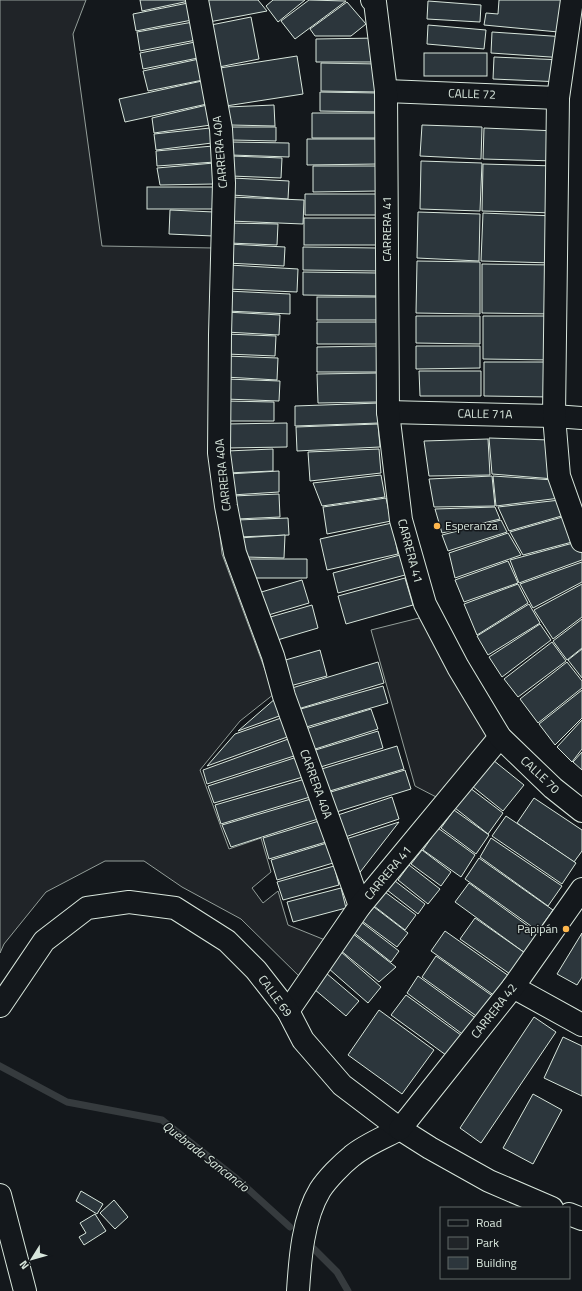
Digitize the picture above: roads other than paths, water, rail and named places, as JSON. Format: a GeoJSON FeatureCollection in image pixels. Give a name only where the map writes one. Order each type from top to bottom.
{"type":"FeatureCollection","features":[{"type":"Feature","properties":{"kind":"street","name":"CARRERA 40A"},"geometry":{"type":"LineString","coordinates":[[197,0],[220,129],[224,183],[219,453],[226,506],[235,553],[272,656],[284,696],[360,906]]}},
{"type":"Feature","properties":{"kind":"street"},"geometry":{"type":"LineString","coordinates":[[572,0],[558,98],[554,416],[559,476],[582,541]]}},
{"type":"Feature","properties":{"kind":"street","name":"CARRERA 41"},"geometry":{"type":"LineString","coordinates":[[288,1011],[360,906],[500,737],[458,667],[425,604],[401,520],[388,412],[386,91],[374,1]]}},
{"type":"Feature","properties":{"kind":"street","name":"CALLE 72"},"geometry":{"type":"LineString","coordinates":[[386,91],[558,98]]}},
{"type":"Feature","properties":{"kind":"street","name":"CALLE 71A"},"geometry":{"type":"LineString","coordinates":[[388,412],[582,418]]}},
{"type":"Feature","properties":{"kind":"street","name":"CALLE 70"},"geometry":{"type":"LineString","coordinates":[[500,737],[553,788],[582,811]]}},
{"type":"Feature","properties":{"kind":"street","name":"CARRERA 42"},"geometry":{"type":"LineString","coordinates":[[400,1129],[513,987],[582,889]]}},
{"type":"Feature","properties":{"kind":"street","name":"CALLE 69"},"geometry":{"type":"LineString","coordinates":[[0,1006],[44,942],[88,908],[129,902],[175,908],[227,941],[256,970],[288,1011],[303,1040],[342,1085],[400,1129],[430,1148],[489,1181],[550,1207]]}},
{"type":"Feature","properties":{"kind":"street"},"geometry":{"type":"LineString","coordinates":[[513,987],[582,1025]]}},
{"type":"Feature","properties":{"kind":"street"},"geometry":{"type":"LineString","coordinates":[[298,1291],[300,1265],[309,1216],[320,1189],[353,1155],[400,1129]]}},
{"type":"Feature","properties":{"kind":"street"},"geometry":{"type":"LineString","coordinates":[[0,1195],[25,1291]]}},
{"type":"Feature","properties":{"kind":"street"},"geometry":{"type":"LineString","coordinates":[[570,1214],[582,1219]]}},
{"type":"Feature","properties":{"kind":"waterway","name":"Quebrada Sancancio"},"geometry":{"type":"LineString","coordinates":[[0,1066],[67,1102],[162,1120],[237,1179],[290,1227]]}},
{"type":"Feature","properties":{"kind":"waterway","name":"Quebrada Sancancio"},"geometry":{"type":"LineString","coordinates":[[314,1249],[337,1272],[348,1291]]}},
{"type":"Feature","properties":{"kind":"place","name":"Esperanza"},"geometry":{"type":"Point","coordinates":[437,526]}},
{"type":"Feature","properties":{"kind":"place","name":"Papipán"},"geometry":{"type":"Point","coordinates":[566,929]}}]}
